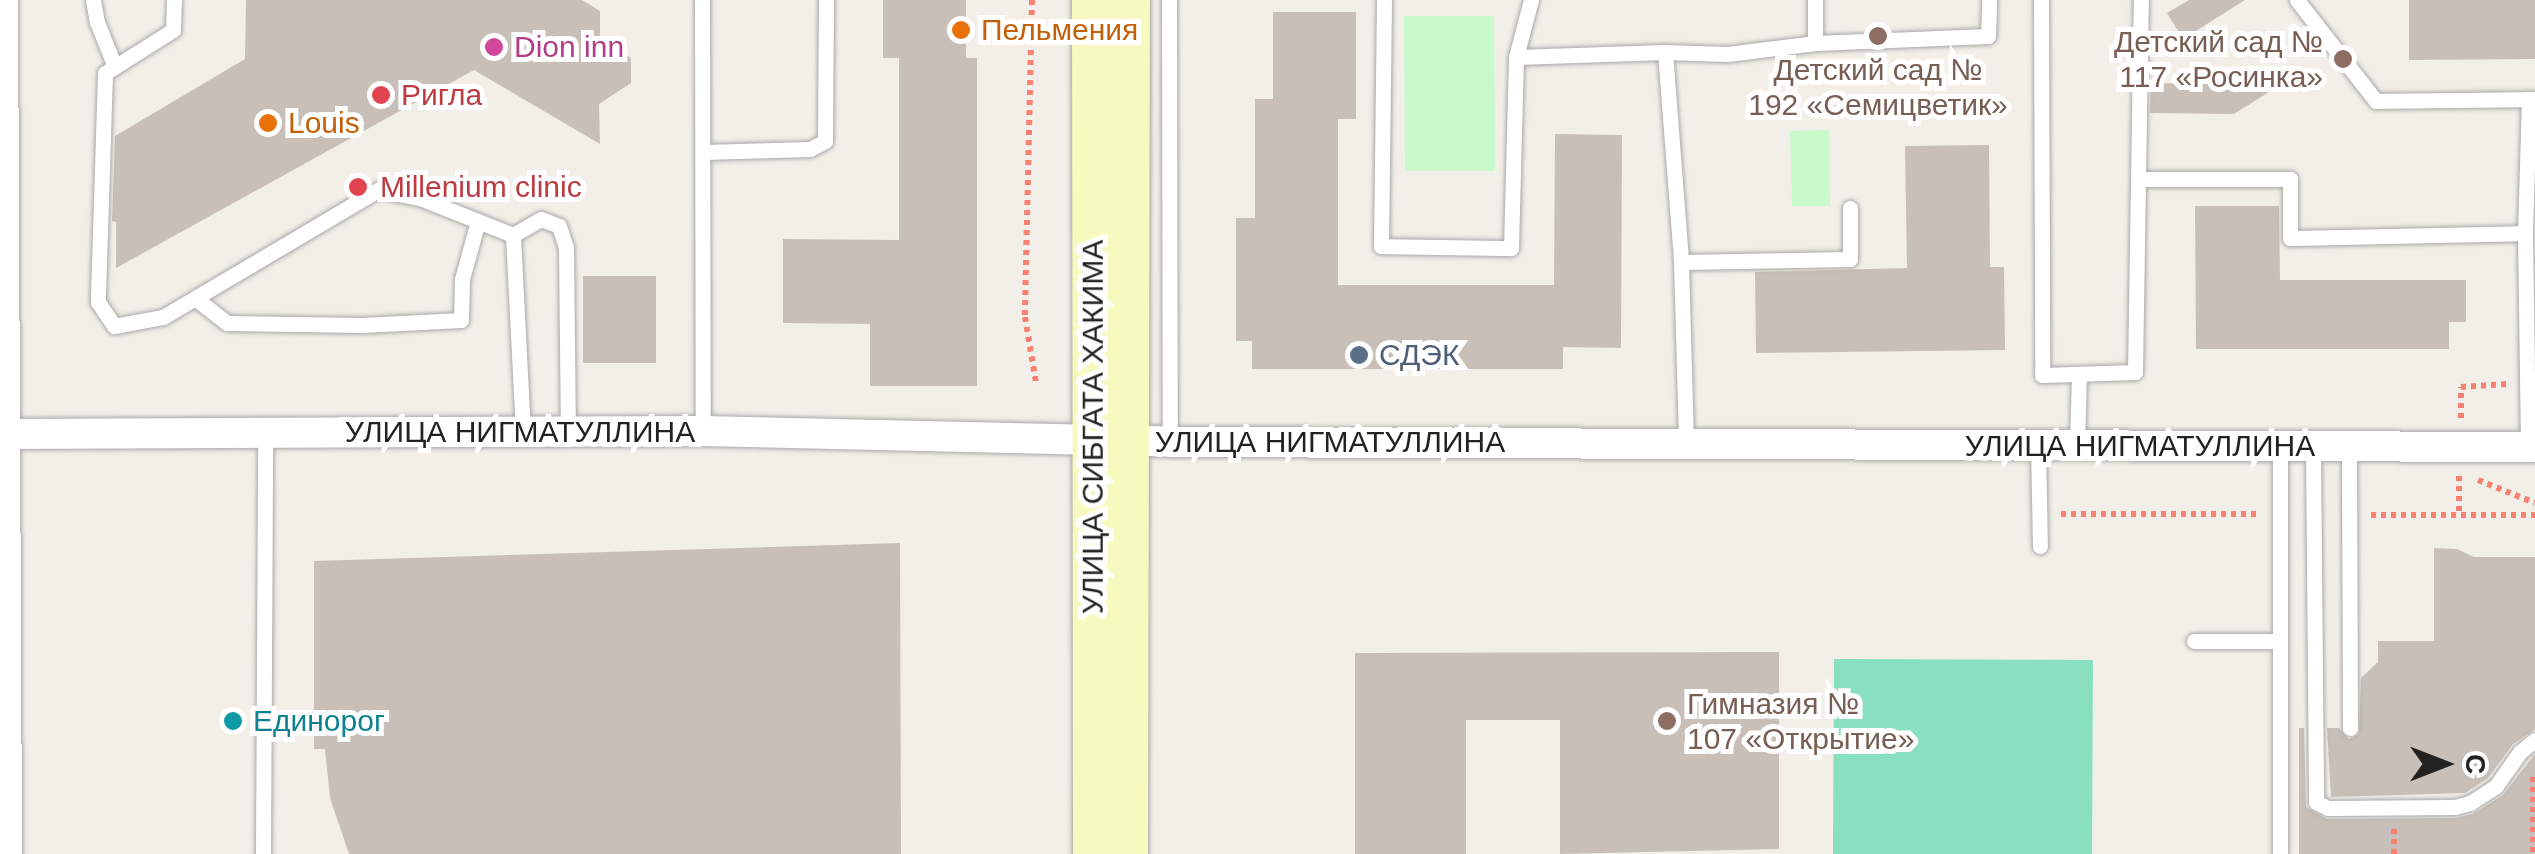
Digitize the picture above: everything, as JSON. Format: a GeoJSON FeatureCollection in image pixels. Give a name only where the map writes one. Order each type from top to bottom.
{"type":"FeatureCollection","features":[{"type":"Feature","properties":{"kind":"main road","name":"УЛИЦА СИБГАТА ХАКИМА"},"geometry":{"type":"LineString","coordinates":[[1093,0],[1127,854]]}},
{"type":"Feature","properties":{"kind":"main road","name":"УЛИЦА СИБГАТА ХАКИМА"},"geometry":{"type":"LineString","coordinates":[[1094,854],[1128,0]]}},
{"type":"Feature","properties":{"kind":"street"},"geometry":{"type":"LineString","coordinates":[[3,0],[7,854]]}},
{"type":"Feature","properties":{"kind":"street","name":"УЛИЦА НИГМАТУЛЛИНА"},"geometry":{"type":"LineString","coordinates":[[6,434],[703,431],[1170,442],[2532,448]]}},
{"type":"Feature","properties":{"kind":"lane"},"geometry":{"type":"LineString","coordinates":[[94,0],[97,22],[115,67]]}},
{"type":"Feature","properties":{"kind":"lane"},"geometry":{"type":"LineString","coordinates":[[174,0],[173,30],[105,73],[98,302],[114,326],[163,317],[378,190],[420,198],[513,235]]}},
{"type":"Feature","properties":{"kind":"lane"},"geometry":{"type":"LineString","coordinates":[[702,0],[703,431]]}},
{"type":"Feature","properties":{"kind":"lane"},"geometry":{"type":"LineString","coordinates":[[703,152],[810,150],[825,140],[826,0]]}},
{"type":"Feature","properties":{"kind":"lane"},"geometry":{"type":"LineString","coordinates":[[1169,0],[1170,442]]}},
{"type":"Feature","properties":{"kind":"lane"},"geometry":{"type":"LineString","coordinates":[[1384,0],[1381,246],[1512,248],[1516,57],[1531,0]]}},
{"type":"Feature","properties":{"kind":"lane"},"geometry":{"type":"LineString","coordinates":[[1815,0],[1815,43]]}},
{"type":"Feature","properties":{"kind":"lane"},"geometry":{"type":"LineString","coordinates":[[1516,57],[1727,54],[1815,43],[1988,36],[1989,0]]}},
{"type":"Feature","properties":{"kind":"lane"},"geometry":{"type":"LineString","coordinates":[[2041,0],[2042,376],[2136,372],[2141,0]]}},
{"type":"Feature","properties":{"kind":"lane"},"geometry":{"type":"LineString","coordinates":[[2297,0],[2376,101],[2532,99],[2525,233],[2532,448]]}},
{"type":"Feature","properties":{"kind":"lane"},"geometry":{"type":"LineString","coordinates":[[1665,52],[1680,262],[1686,444]]}},
{"type":"Feature","properties":{"kind":"lane"},"geometry":{"type":"LineString","coordinates":[[2141,178],[2290,178],[2290,238],[2525,233]]}},
{"type":"Feature","properties":{"kind":"lane"},"geometry":{"type":"LineString","coordinates":[[1680,262],[1850,259],[1850,208]]}},
{"type":"Feature","properties":{"kind":"lane"},"geometry":{"type":"LineString","coordinates":[[513,235],[541,219],[558,226],[566,248],[568,432]]}},
{"type":"Feature","properties":{"kind":"lane"},"geometry":{"type":"LineString","coordinates":[[195,298],[228,323],[461,320],[462,279],[478,221]]}},
{"type":"Feature","properties":{"kind":"lane"},"geometry":{"type":"LineString","coordinates":[[513,235],[522,433]]}},
{"type":"Feature","properties":{"kind":"lane"},"geometry":{"type":"LineString","coordinates":[[2077,446],[2078,376]]}},
{"type":"Feature","properties":{"kind":"lane"},"geometry":{"type":"LineString","coordinates":[[263,854],[265,434]]}},
{"type":"Feature","properties":{"kind":"lane"},"geometry":{"type":"LineString","coordinates":[[2038,445],[2040,546]]}},
{"type":"Feature","properties":{"kind":"lane"},"geometry":{"type":"LineString","coordinates":[[2280,446],[2280,854]]}},
{"type":"Feature","properties":{"kind":"lane"},"geometry":{"type":"LineString","coordinates":[[2313,446],[2316,802],[2328,808],[2455,807],[2470,803],[2496,786],[2534,741]]}},
{"type":"Feature","properties":{"kind":"lane"},"geometry":{"type":"LineString","coordinates":[[2349,447],[2350,728]]}},
{"type":"Feature","properties":{"kind":"lane"},"geometry":{"type":"LineString","coordinates":[[2194,641],[2280,641]]}},
{"type":"Feature","properties":{"kind":"path"},"geometry":{"type":"LineString","coordinates":[[1032,0],[1024,317],[1036,383]]}},
{"type":"Feature","properties":{"kind":"path"},"geometry":{"type":"LineString","coordinates":[[2461,387],[2527,382]]}},
{"type":"Feature","properties":{"kind":"path"},"geometry":{"type":"LineString","coordinates":[[2459,514],[2458,472],[2535,503]]}},
{"type":"Feature","properties":{"kind":"path"},"geometry":{"type":"LineString","coordinates":[[2533,854],[2534,741]]}},
{"type":"Feature","properties":{"kind":"green space"},"geometry":{"type":"Polygon","coordinates":[[[1404,16],[1494,16],[1495,171],[1405,171],[1404,16]]]}},
{"type":"Feature","properties":{"kind":"green space"},"geometry":{"type":"Polygon","coordinates":[[[1829,130],[1830,206],[1792,206],[1790,131],[1829,130]]]}},
{"type":"Feature","properties":{"kind":"green space"},"geometry":{"type":"Polygon","coordinates":[[[1834,659],[2093,660],[2092,854],[1833,854],[1834,659]]]}},
{"type":"Feature","properties":{"kind":"building"},"geometry":{"type":"Polygon","coordinates":[[[246,0],[582,0],[600,11],[600,38],[631,58],[631,83],[599,104],[600,144],[474,70],[116,268],[116,222],[112,221],[115,136],[245,59],[246,0]]]}},
{"type":"Feature","properties":{"kind":"building"},"geometry":{"type":"Polygon","coordinates":[[[883,0],[966,0],[966,58],[977,58],[977,386],[870,386],[870,324],[783,323],[783,239],[899,240],[899,58],[883,58],[883,0]]]}},
{"type":"Feature","properties":{"kind":"building"},"geometry":{"type":"Polygon","coordinates":[[[2189,0],[2245,0],[2183,39],[2167,13],[2189,0]]]}},
{"type":"Feature","properties":{"kind":"building"},"geometry":{"type":"Polygon","coordinates":[[[2409,0],[2535,0],[2535,59],[2409,60],[2409,0]]]}},
{"type":"Feature","properties":{"kind":"building"},"geometry":{"type":"Polygon","coordinates":[[[1273,12],[1356,12],[1356,119],[1338,119],[1338,285],[1554,285],[1555,134],[1622,135],[1621,348],[1563,347],[1563,369],[1252,369],[1252,341],[1236,341],[1236,218],[1255,218],[1255,99],[1273,99],[1273,12]]]}},
{"type":"Feature","properties":{"kind":"building"},"geometry":{"type":"Polygon","coordinates":[[[2252,66],[2269,92],[2234,114],[2150,113],[2151,83],[2225,84],[2252,66]]]}},
{"type":"Feature","properties":{"kind":"building"},"geometry":{"type":"Polygon","coordinates":[[[1989,145],[1990,267],[2004,267],[2005,350],[1756,353],[1755,272],[1907,268],[1905,146],[1989,145]]]}},
{"type":"Feature","properties":{"kind":"building"},"geometry":{"type":"Polygon","coordinates":[[[2195,206],[2279,206],[2280,280],[2466,280],[2466,322],[2449,322],[2449,349],[2196,349],[2195,206]]]}},
{"type":"Feature","properties":{"kind":"building"},"geometry":{"type":"Polygon","coordinates":[[[583,276],[656,276],[656,363],[583,363],[583,276]]]}},
{"type":"Feature","properties":{"kind":"building"},"geometry":{"type":"Polygon","coordinates":[[[900,543],[901,854],[349,854],[330,798],[325,749],[314,749],[314,561],[900,543]]]}},
{"type":"Feature","properties":{"kind":"building"},"geometry":{"type":"Polygon","coordinates":[[[2434,548],[2457,549],[2474,557],[2535,557],[2535,729],[2513,744],[2488,778],[2465,793],[2331,797],[2327,728],[2339,728],[2349,739],[2359,734],[2361,678],[2378,662],[2378,641],[2434,641],[2434,548]]]}},
{"type":"Feature","properties":{"kind":"building"},"geometry":{"type":"Polygon","coordinates":[[[1779,652],[1779,849],[1560,854],[1560,720],[1466,720],[1466,854],[1355,854],[1355,653],[1779,652]]]}},
{"type":"Feature","properties":{"kind":"building"},"geometry":{"type":"Polygon","coordinates":[[[2299,728],[2304,728],[2306,807],[2327,819],[2455,818],[2473,814],[2503,795],[2535,754],[2535,854],[2299,854],[2299,728]]]}},
{"type":"Feature","properties":{"kind":"place","name":"Пельмения"},"geometry":{"type":"Point","coordinates":[961,30]}},
{"type":"Feature","properties":{"kind":"place","name":"Детский сад № 192 «Семицветик»"},"geometry":{"type":"Point","coordinates":[1878,36]}},
{"type":"Feature","properties":{"kind":"place","name":"Dion inn"},"geometry":{"type":"Point","coordinates":[494,47]}},
{"type":"Feature","properties":{"kind":"place","name":"Детский сад № 117 «Росинка»"},"geometry":{"type":"Point","coordinates":[2343,59]}},
{"type":"Feature","properties":{"kind":"place","name":"Ригла"},"geometry":{"type":"Point","coordinates":[381,95]}},
{"type":"Feature","properties":{"kind":"place","name":"Louis"},"geometry":{"type":"Point","coordinates":[268,123]}},
{"type":"Feature","properties":{"kind":"place","name":"Millenium clinic"},"geometry":{"type":"Point","coordinates":[358,187]}},
{"type":"Feature","properties":{"kind":"place","name":"СДЭК"},"geometry":{"type":"Point","coordinates":[1359,355]}},
{"type":"Feature","properties":{"kind":"place","name":"Единорог"},"geometry":{"type":"Point","coordinates":[233,721]}},
{"type":"Feature","properties":{"kind":"place","name":"Гимназия № 107 «Открытие»"},"geometry":{"type":"Point","coordinates":[1667,721]}}]}
